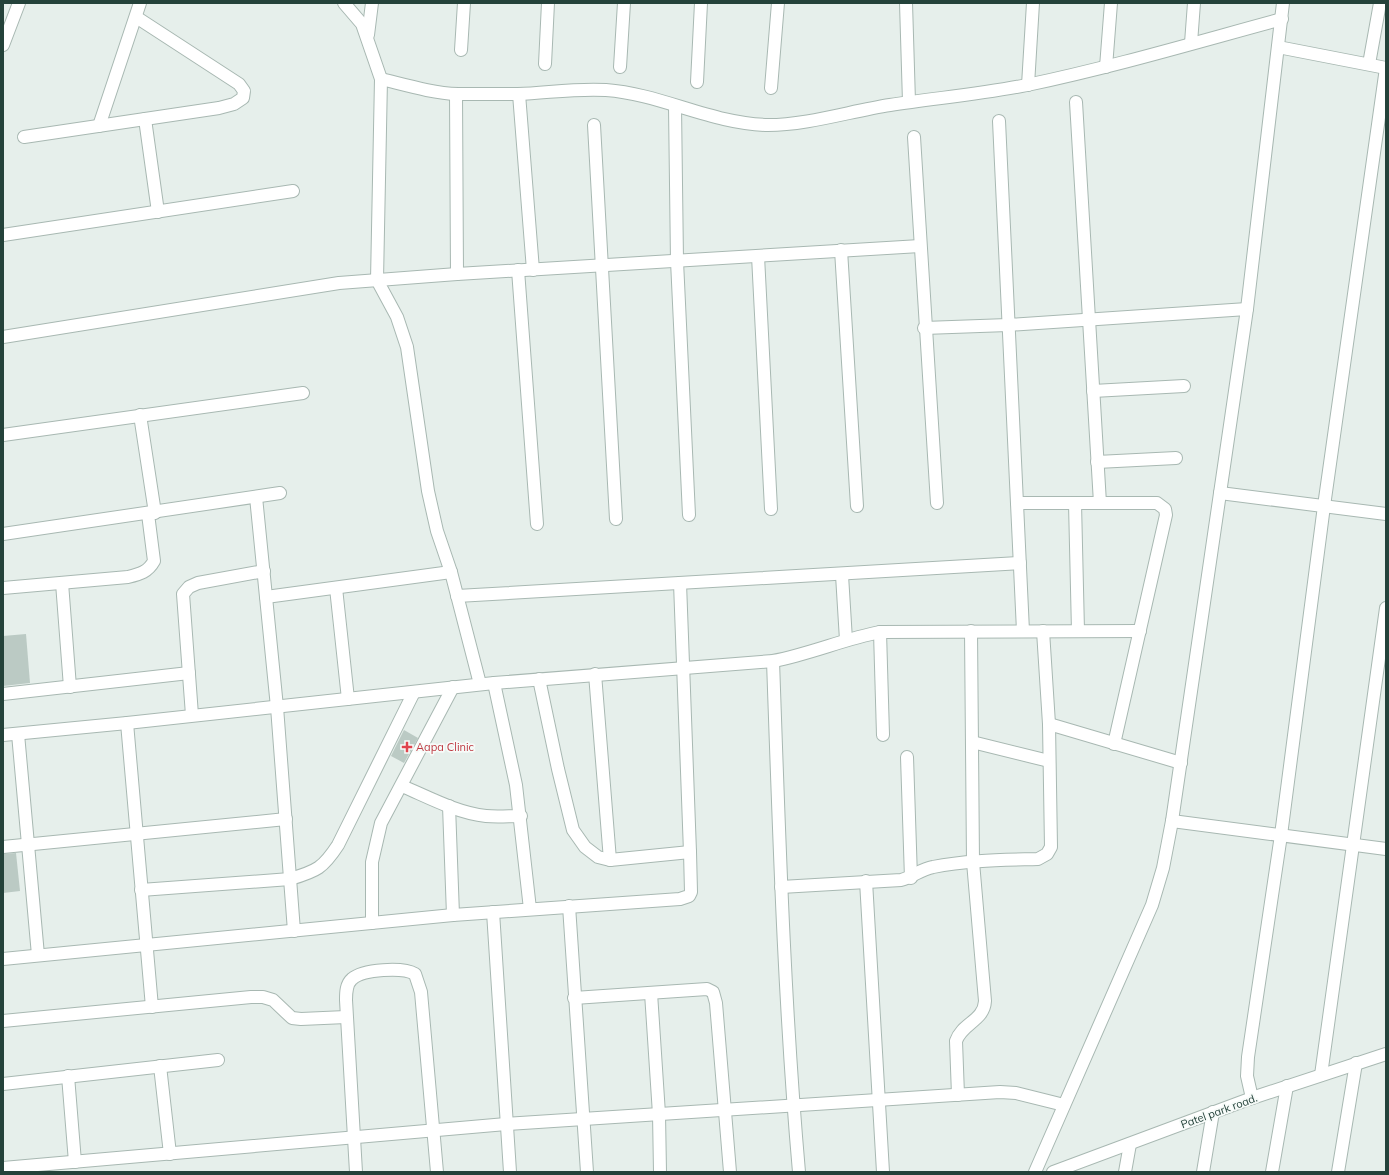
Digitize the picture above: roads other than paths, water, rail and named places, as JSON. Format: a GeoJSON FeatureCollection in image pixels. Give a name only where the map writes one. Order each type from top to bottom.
{"type":"FeatureCollection","features":[{"type":"Feature","properties":{"kind":"street"},"geometry":{"type":"LineString","coordinates":[[3,45],[19,3]]}},
{"type":"Feature","properties":{"kind":"street"},"geometry":{"type":"LineString","coordinates":[[99,126],[140,3]]}},
{"type":"Feature","properties":{"kind":"street"},"geometry":{"type":"LineString","coordinates":[[344,3],[362,24],[381,79],[377,280],[397,317],[407,347],[428,491],[437,531],[451,572],[480,684]]}},
{"type":"Feature","properties":{"kind":"street"},"geometry":{"type":"LineString","coordinates":[[368,38],[372,3]]}},
{"type":"Feature","properties":{"kind":"street"},"geometry":{"type":"LineString","coordinates":[[461,50],[464,3]]}},
{"type":"Feature","properties":{"kind":"street"},"geometry":{"type":"LineString","coordinates":[[545,64],[548,3]]}},
{"type":"Feature","properties":{"kind":"street"},"geometry":{"type":"LineString","coordinates":[[620,67],[624,3]]}},
{"type":"Feature","properties":{"kind":"street"},"geometry":{"type":"LineString","coordinates":[[697,82],[701,3]]}},
{"type":"Feature","properties":{"kind":"street"},"geometry":{"type":"LineString","coordinates":[[771,88],[778,3]]}},
{"type":"Feature","properties":{"kind":"street"},"geometry":{"type":"LineString","coordinates":[[906,3],[909,102]]}},
{"type":"Feature","properties":{"kind":"street"},"geometry":{"type":"LineString","coordinates":[[1028,85],[1033,3]]}},
{"type":"Feature","properties":{"kind":"street"},"geometry":{"type":"LineString","coordinates":[[1106,67],[1111,3]]}},
{"type":"Feature","properties":{"kind":"street"},"geometry":{"type":"LineString","coordinates":[[1191,43],[1194,3]]}},
{"type":"Feature","properties":{"kind":"street"},"geometry":{"type":"LineString","coordinates":[[1035,1172],[1152,905],[1163,868],[1181,763],[1247,309],[1283,3]]}},
{"type":"Feature","properties":{"kind":"street"},"geometry":{"type":"LineString","coordinates":[[1369,64],[1380,3]]}},
{"type":"Feature","properties":{"kind":"street"},"geometry":{"type":"LineString","coordinates":[[24,137],[234,104],[243,98],[244,92],[239,84],[136,17]]}},
{"type":"Feature","properties":{"kind":"street"},"geometry":{"type":"LineString","coordinates":[[381,79],[434,92],[456,94],[519,94],[573,90],[606,90],[634,94],[743,124],[769,125],[800,123],[852,111],[909,102],[984,93],[1028,85],[1106,67],[1282,19]]}},
{"type":"Feature","properties":{"kind":"street"},"geometry":{"type":"LineString","coordinates":[[1252,1098],[1247,1076],[1247,1062],[1280,835],[1324,506],[1386,68],[1278,47]]}},
{"type":"Feature","properties":{"kind":"street"},"geometry":{"type":"LineString","coordinates":[[456,94],[457,274]]}},
{"type":"Feature","properties":{"kind":"street"},"geometry":{"type":"LineString","coordinates":[[519,94],[533,270]]}},
{"type":"Feature","properties":{"kind":"street"},"geometry":{"type":"LineString","coordinates":[[1076,102],[1100,503]]}},
{"type":"Feature","properties":{"kind":"street"},"geometry":{"type":"LineString","coordinates":[[675,106],[677,262],[690,515]]}},
{"type":"Feature","properties":{"kind":"street"},"geometry":{"type":"LineString","coordinates":[[145,119],[158,212]]}},
{"type":"Feature","properties":{"kind":"street"},"geometry":{"type":"LineString","coordinates":[[999,121],[1023,631]]}},
{"type":"Feature","properties":{"kind":"street"},"geometry":{"type":"LineString","coordinates":[[594,125],[616,519]]}},
{"type":"Feature","properties":{"kind":"street"},"geometry":{"type":"LineString","coordinates":[[914,137],[924,328],[937,503]]}},
{"type":"Feature","properties":{"kind":"street"},"geometry":{"type":"LineString","coordinates":[[3,235],[293,191]]}},
{"type":"Feature","properties":{"kind":"street"},"geometry":{"type":"LineString","coordinates":[[3,337],[339,283],[518,270],[677,262],[920,246]]}},
{"type":"Feature","properties":{"kind":"street"},"geometry":{"type":"LineString","coordinates":[[841,250],[857,506]]}},
{"type":"Feature","properties":{"kind":"street"},"geometry":{"type":"LineString","coordinates":[[758,256],[771,509]]}},
{"type":"Feature","properties":{"kind":"street"},"geometry":{"type":"LineString","coordinates":[[518,270],[537,524]]}},
{"type":"Feature","properties":{"kind":"street"},"geometry":{"type":"LineString","coordinates":[[924,328],[1008,325],[1247,309]]}},
{"type":"Feature","properties":{"kind":"street"},"geometry":{"type":"LineString","coordinates":[[1093,391],[1184,386]]}},
{"type":"Feature","properties":{"kind":"street"},"geometry":{"type":"LineString","coordinates":[[3,435],[303,393]]}},
{"type":"Feature","properties":{"kind":"street"},"geometry":{"type":"LineString","coordinates":[[3,588],[128,577],[142,574],[150,568],[154,561],[151,513],[140,415]]}},
{"type":"Feature","properties":{"kind":"street"},"geometry":{"type":"LineString","coordinates":[[1097,462],[1176,458]]}},
{"type":"Feature","properties":{"kind":"street"},"geometry":{"type":"LineString","coordinates":[[3,534],[280,493]]}},
{"type":"Feature","properties":{"kind":"street"},"geometry":{"type":"LineString","coordinates":[[1220,493],[1386,514]]}},
{"type":"Feature","properties":{"kind":"street"},"geometry":{"type":"LineString","coordinates":[[256,497],[278,707],[294,931]]}},
{"type":"Feature","properties":{"kind":"street"},"geometry":{"type":"LineString","coordinates":[[1017,503],[1157,503],[1165,509],[1166,515],[1114,744]]}},
{"type":"Feature","properties":{"kind":"street"},"geometry":{"type":"LineString","coordinates":[[1075,503],[1078,631]]}},
{"type":"Feature","properties":{"kind":"street"},"geometry":{"type":"LineString","coordinates":[[457,596],[842,575],[1020,563]]}},
{"type":"Feature","properties":{"kind":"street"},"geometry":{"type":"LineString","coordinates":[[192,715],[183,594],[189,587],[198,583],[264,571]]}},
{"type":"Feature","properties":{"kind":"street"},"geometry":{"type":"LineString","coordinates":[[266,597],[451,572]]}},
{"type":"Feature","properties":{"kind":"street"},"geometry":{"type":"LineString","coordinates":[[842,575],[846,640]]}},
{"type":"Feature","properties":{"kind":"street"},"geometry":{"type":"LineString","coordinates":[[62,583],[70,687]]}},
{"type":"Feature","properties":{"kind":"street"},"geometry":{"type":"LineString","coordinates":[[3,958],[453,915],[686,898],[691,892],[680,583]]}},
{"type":"Feature","properties":{"kind":"street"},"geometry":{"type":"LineString","coordinates":[[336,588],[348,699]]}},
{"type":"Feature","properties":{"kind":"street"},"geometry":{"type":"LineString","coordinates":[[1321,1075],[1386,608]]}},
{"type":"Feature","properties":{"kind":"street"},"geometry":{"type":"LineString","coordinates":[[958,1095],[956,1041],[958,1034],[982,1014],[985,1001],[973,862],[971,631]]}},
{"type":"Feature","properties":{"kind":"street"},"geometry":{"type":"LineString","coordinates":[[781,887],[901,880],[911,878],[926,868],[973,862],[1038,859],[1047,854],[1051,847],[1048,724],[1043,631]]}},
{"type":"Feature","properties":{"kind":"street"},"geometry":{"type":"LineString","coordinates":[[3,734],[18,734],[127,724],[192,715],[278,707],[480,684],[773,661],[793,657],[846,640],[880,632],[1140,631]]}},
{"type":"Feature","properties":{"kind":"street"},"geometry":{"type":"LineString","coordinates":[[880,632],[883,735]]}},
{"type":"Feature","properties":{"kind":"street"},"geometry":{"type":"LineString","coordinates":[[773,661],[781,887],[793,1106],[799,1172]]}},
{"type":"Feature","properties":{"kind":"street"},"geometry":{"type":"LineString","coordinates":[[3,694],[188,673]]}},
{"type":"Feature","properties":{"kind":"street"},"geometry":{"type":"LineString","coordinates":[[595,674],[610,860]]}},
{"type":"Feature","properties":{"kind":"street"},"geometry":{"type":"LineString","coordinates":[[539,679],[558,769],[573,830],[585,847],[598,857],[610,860],[690,852]]}},
{"type":"Feature","properties":{"kind":"street"},"geometry":{"type":"LineString","coordinates":[[494,683],[516,785],[530,909]]}},
{"type":"Feature","properties":{"kind":"street"},"geometry":{"type":"LineString","coordinates":[[372,923],[372,862],[381,823],[402,786],[453,687]]}},
{"type":"Feature","properties":{"kind":"street"},"geometry":{"type":"LineString","coordinates":[[141,890],[290,879],[312,873],[326,863],[338,845],[414,692]]}},
{"type":"Feature","properties":{"kind":"street"},"geometry":{"type":"LineString","coordinates":[[127,724],[152,1007]]}},
{"type":"Feature","properties":{"kind":"street"},"geometry":{"type":"LineString","coordinates":[[1048,724],[1181,763]]}},
{"type":"Feature","properties":{"kind":"street"},"geometry":{"type":"LineString","coordinates":[[18,734],[38,955]]}},
{"type":"Feature","properties":{"kind":"street"},"geometry":{"type":"LineString","coordinates":[[972,742],[1049,761]]}},
{"type":"Feature","properties":{"kind":"street"},"geometry":{"type":"LineString","coordinates":[[907,757],[911,878]]}},
{"type":"Feature","properties":{"kind":"street"},"geometry":{"type":"LineString","coordinates":[[402,786],[449,806],[486,816],[520,816]]}},
{"type":"Feature","properties":{"kind":"street"},"geometry":{"type":"LineString","coordinates":[[449,806],[453,915]]}},
{"type":"Feature","properties":{"kind":"street"},"geometry":{"type":"LineString","coordinates":[[3,847],[286,819]]}},
{"type":"Feature","properties":{"kind":"street"},"geometry":{"type":"LineString","coordinates":[[1172,821],[1386,849]]}},
{"type":"Feature","properties":{"kind":"street"},"geometry":{"type":"LineString","coordinates":[[866,881],[880,1100],[883,1172]]}},
{"type":"Feature","properties":{"kind":"street"},"geometry":{"type":"LineString","coordinates":[[569,906],[582,1120],[587,1172]]}},
{"type":"Feature","properties":{"kind":"street"},"geometry":{"type":"LineString","coordinates":[[493,912],[510,1172]]}},
{"type":"Feature","properties":{"kind":"street"},"geometry":{"type":"LineString","coordinates":[[356,1172],[346,1017],[347,987],[352,979],[374,972],[408,970],[415,974],[421,992],[437,1172]]}},
{"type":"Feature","properties":{"kind":"street"},"geometry":{"type":"LineString","coordinates":[[574,998],[706,989],[713,992],[716,1002],[730,1172]]}},
{"type":"Feature","properties":{"kind":"street"},"geometry":{"type":"LineString","coordinates":[[651,993],[659,1114],[660,1172]]}},
{"type":"Feature","properties":{"kind":"street"},"geometry":{"type":"LineString","coordinates":[[3,1021],[251,997],[264,997],[273,1000],[292,1018],[346,1017]]}},
{"type":"Feature","properties":{"kind":"street","name":"Patel park road."},"geometry":{"type":"LineString","coordinates":[[1053,1172],[1252,1098],[1386,1054]]}},
{"type":"Feature","properties":{"kind":"street"},"geometry":{"type":"LineString","coordinates":[[3,1084],[218,1060]]}},
{"type":"Feature","properties":{"kind":"street"},"geometry":{"type":"LineString","coordinates":[[1338,1172],[1356,1063]]}},
{"type":"Feature","properties":{"kind":"street"},"geometry":{"type":"LineString","coordinates":[[160,1066],[170,1154]]}},
{"type":"Feature","properties":{"kind":"street"},"geometry":{"type":"LineString","coordinates":[[68,1076],[75,1162]]}},
{"type":"Feature","properties":{"kind":"street"},"geometry":{"type":"LineString","coordinates":[[1272,1172],[1287,1086]]}},
{"type":"Feature","properties":{"kind":"street"},"geometry":{"type":"LineString","coordinates":[[4,1172],[3,1168],[506,1124],[958,1095],[1009,1092],[1064,1105]]}},
{"type":"Feature","properties":{"kind":"street"},"geometry":{"type":"LineString","coordinates":[[1203,1172],[1213,1112]]}},
{"type":"Feature","properties":{"kind":"street"},"geometry":{"type":"LineString","coordinates":[[1125,1172],[1130,1144]]}},
{"type":"Feature","properties":{"kind":"place","name":"Aapa Clinic"},"geometry":{"type":"Point","coordinates":[407,747]}}]}
